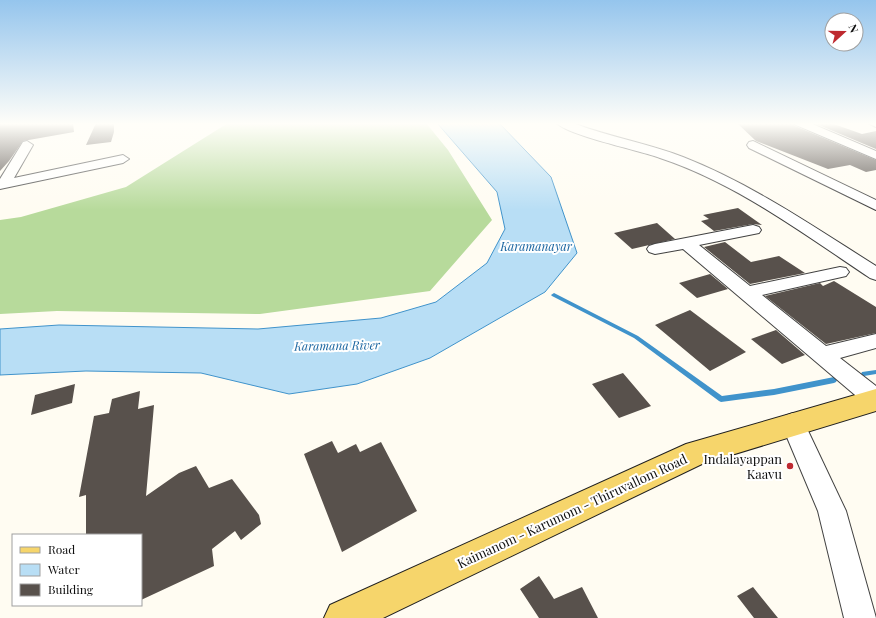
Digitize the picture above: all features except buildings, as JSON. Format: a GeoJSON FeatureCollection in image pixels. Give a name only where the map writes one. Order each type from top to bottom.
{"type":"FeatureCollection","features":[{"type":"Feature","properties":{"kind":"main road","name":"Kaimanom - Karumom - Thiruvallom Road"},"geometry":{"type":"LineString","coordinates":[[343,618],[696,453],[793,424],[874,403]]}},
{"type":"Feature","properties":{"kind":"street"},"geometry":{"type":"LineString","coordinates":[[2,185],[23,152]]}},
{"type":"Feature","properties":{"kind":"street"},"geometry":{"type":"LineString","coordinates":[[655,152],[679,160],[751,194],[876,274]]}},
{"type":"Feature","properties":{"kind":"street"},"geometry":{"type":"LineString","coordinates":[[767,152],[876,206]]}},
{"type":"Feature","properties":{"kind":"street"},"geometry":{"type":"LineString","coordinates":[[2,185],[123,160]]}},
{"type":"Feature","properties":{"kind":"street"},"geometry":{"type":"LineString","coordinates":[[654,249],[753,230]]}},
{"type":"Feature","properties":{"kind":"street"},"geometry":{"type":"LineString","coordinates":[[686,243],[822,355],[874,403]]}},
{"type":"Feature","properties":{"kind":"street"},"geometry":{"type":"LineString","coordinates":[[746,293],[840,272]]}},
{"type":"Feature","properties":{"kind":"street"},"geometry":{"type":"LineString","coordinates":[[822,355],[874,341]]}},
{"type":"Feature","properties":{"kind":"street"},"geometry":{"type":"LineString","coordinates":[[793,424],[832,511],[860,618]]}},
{"type":"Feature","properties":{"kind":"green space"},"geometry":{"type":"Polygon","coordinates":[[[182,152],[449,152],[492,220],[430,291],[260,314],[57,311],[0,314],[0,220],[21,217],[126,187],[182,152]]]}},
{"type":"Feature","properties":{"kind":"water","name":"Karamanayar"},"geometry":{"type":"Polygon","coordinates":[[[462,152],[527,152],[551,177],[577,253],[545,292],[430,358],[357,384],[289,394],[201,373],[86,371],[0,375],[0,329],[59,325],[258,329],[381,318],[436,302],[487,263],[505,229],[497,192],[462,152]]]}},
{"type":"Feature","properties":{"kind":"waterway"},"geometry":{"type":"LineString","coordinates":[[554,295],[636,337],[721,399],[774,392],[834,380]]}},
{"type":"Feature","properties":{"kind":"waterway"},"geometry":{"type":"LineString","coordinates":[[864,374],[876,372]]}},
{"type":"Feature","properties":{"kind":"place","name":"Indalayappan Kaavu"},"geometry":{"type":"Point","coordinates":[790,466]}},
{"type":"Feature","properties":{"kind":"water label","name":"Karamana River"},"geometry":{"type":"Point","coordinates":[337,346]}}]}
